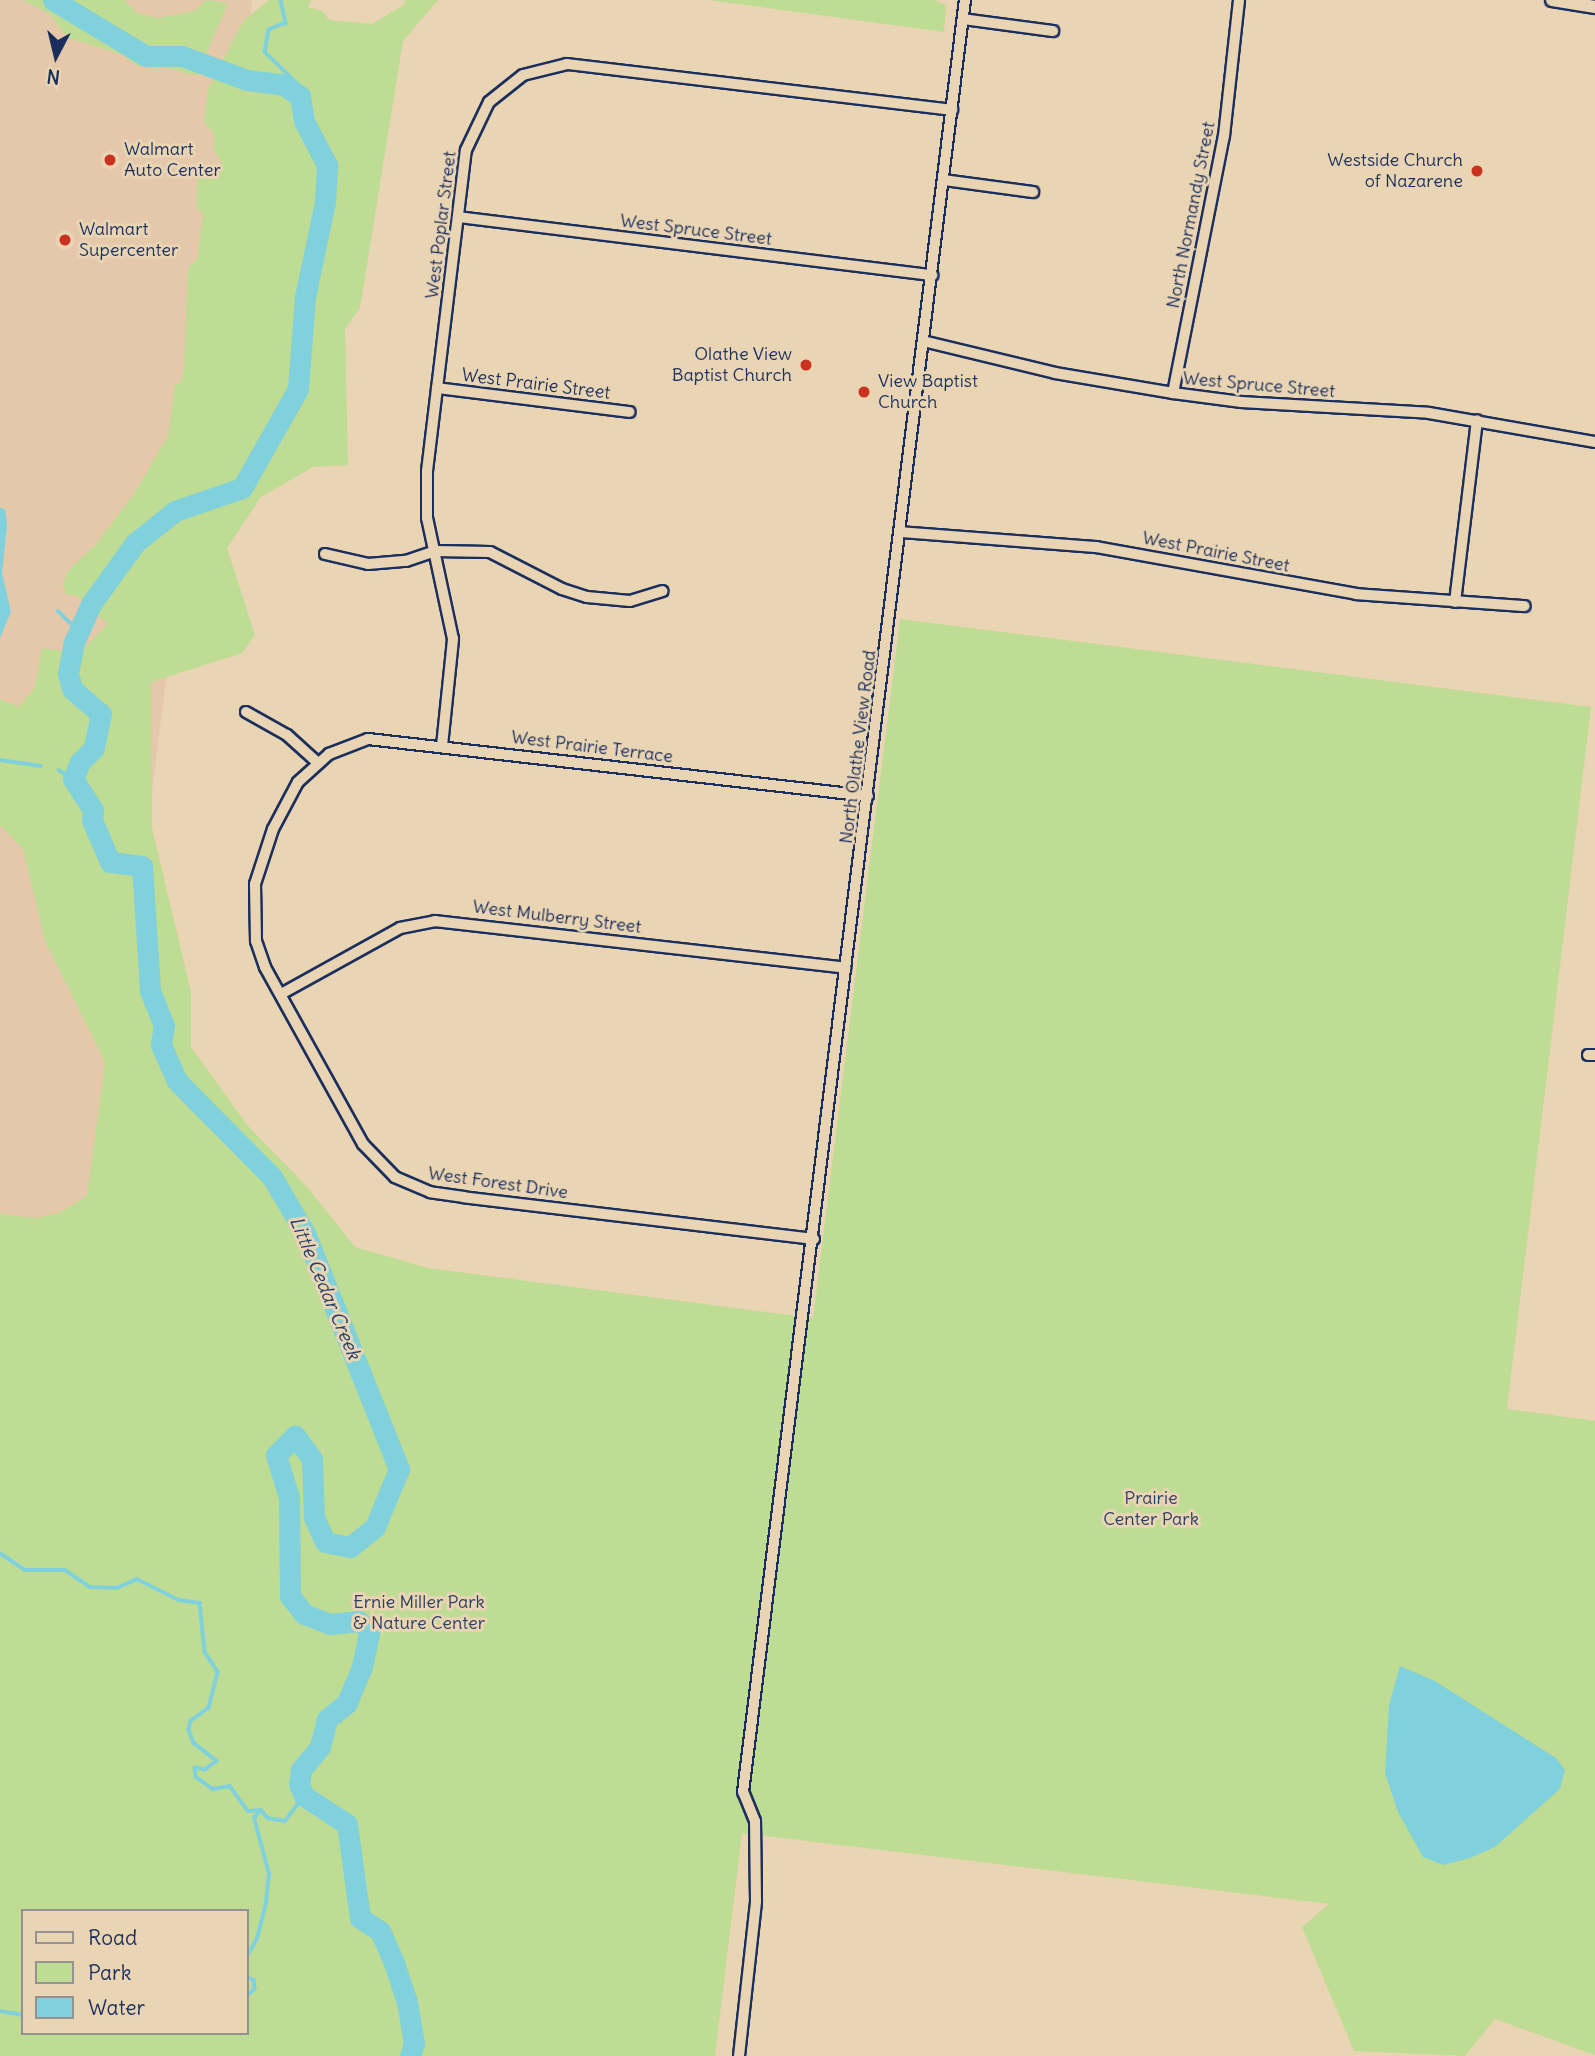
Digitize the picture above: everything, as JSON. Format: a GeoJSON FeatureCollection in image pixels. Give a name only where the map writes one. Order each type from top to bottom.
{"type":"FeatureCollection","features":[{"type":"Feature","properties":{"kind":"street","name":"North Olathe View Road"},"geometry":{"type":"LineString","coordinates":[[739,2056],[756,1901],[755,1821],[743,1793],[814,1239],[965,0]]}},
{"type":"Feature","properties":{"kind":"street","name":"North Normandy Street"},"geometry":{"type":"LineString","coordinates":[[1173,393],[1224,136],[1239,0]]}},
{"type":"Feature","properties":{"kind":"street"},"geometry":{"type":"LineString","coordinates":[[1552,0],[1595,7]]}},
{"type":"Feature","properties":{"kind":"street"},"geometry":{"type":"LineString","coordinates":[[963,19],[1053,30]]}},
{"type":"Feature","properties":{"kind":"street","name":"West Poplar Street"},"geometry":{"type":"LineString","coordinates":[[442,746],[453,639],[426,518],[427,494],[466,150],[478,118],[513,80],[556,65],[583,64],[952,110]]}},
{"type":"Feature","properties":{"kind":"street"},"geometry":{"type":"LineString","coordinates":[[943,180],[1033,192]]}},
{"type":"Feature","properties":{"kind":"street","name":"West Spruce Street"},"geometry":{"type":"LineString","coordinates":[[458,217],[932,275]]}},
{"type":"Feature","properties":{"kind":"street","name":"West Spruce Street"},"geometry":{"type":"LineString","coordinates":[[923,341],[1055,373],[1173,393],[1477,420],[1595,442]]}},
{"type":"Feature","properties":{"kind":"street","name":"West Prairie Street"},"geometry":{"type":"LineString","coordinates":[[437,388],[630,412]]}},
{"type":"Feature","properties":{"kind":"street"},"geometry":{"type":"LineString","coordinates":[[1455,602],[1477,420]]}},
{"type":"Feature","properties":{"kind":"street","name":"West Prairie Street"},"geometry":{"type":"LineString","coordinates":[[900,532],[1096,547],[1356,594],[1525,606]]}},
{"type":"Feature","properties":{"kind":"street"},"geometry":{"type":"LineString","coordinates":[[325,554],[368,564],[406,561],[435,551],[491,552],[562,589],[587,597],[631,601],[663,592]]}},
{"type":"Feature","properties":{"kind":"street"},"geometry":{"type":"LineString","coordinates":[[246,712],[287,735],[318,763]]}},
{"type":"Feature","properties":{"kind":"street","name":"West Prairie Terrace"},"geometry":{"type":"LineString","coordinates":[[281,994],[256,941],[255,884],[265,847],[289,797],[318,763],[340,748],[368,739],[868,796]]}},
{"type":"Feature","properties":{"kind":"street","name":"West Mulberry Street"},"geometry":{"type":"LineString","coordinates":[[281,994],[400,928],[435,921],[845,968]]}},
{"type":"Feature","properties":{"kind":"street","name":"West Forest Drive"},"geometry":{"type":"LineString","coordinates":[[281,994],[363,1144],[379,1163],[411,1185],[464,1197],[814,1239]]}},
{"type":"Feature","properties":{"kind":"shaded area"},"geometry":{"type":"Polygon","coordinates":[[[0,0],[252,0],[97,1226],[0,1214],[0,0]]]}},
{"type":"Feature","properties":{"kind":"green space"},"geometry":{"type":"Polygon","coordinates":[[[23,0],[125,0],[137,13],[158,18],[194,11],[206,0],[228,3],[197,76],[156,65],[137,66],[123,55],[68,38],[49,14],[23,0]]]}},
{"type":"Feature","properties":{"kind":"green space"},"geometry":{"type":"Polygon","coordinates":[[[269,0],[311,0],[308,7],[323,11],[329,20],[372,24],[404,5],[405,0],[438,0],[403,41],[360,308],[345,329],[348,465],[313,467],[261,497],[227,548],[255,635],[242,653],[151,682],[152,828],[191,992],[191,1047],[248,1126],[308,1188],[355,1247],[428,1268],[813,1318],[900,619],[1591,707],[1507,1409],[1595,1421],[1595,2055],[1495,2019],[1465,2056],[1354,2051],[1302,1927],[1329,1904],[742,1833],[715,2056],[0,2056],[0,1214],[35,1218],[59,1213],[87,1196],[105,1062],[45,941],[23,849],[0,825],[0,699],[19,707],[35,687],[42,648],[79,653],[108,624],[77,596],[66,594],[63,585],[67,572],[97,543],[133,495],[168,436],[175,384],[180,384],[184,369],[188,267],[197,260],[203,214],[197,209],[197,173],[199,165],[216,173],[222,163],[213,148],[214,134],[204,122],[208,89],[243,21],[269,0]]]}},
{"type":"Feature","properties":{"kind":"green space"},"geometry":{"type":"Polygon","coordinates":[[[708,0],[934,0],[946,5],[944,32],[708,0]]]}},
{"type":"Feature","properties":{"kind":"water"},"geometry":{"type":"Polygon","coordinates":[[[0,508],[5,509],[7,525],[2,573],[11,612],[0,638],[0,508]]]}},
{"type":"Feature","properties":{"kind":"water"},"geometry":{"type":"Polygon","coordinates":[[[1400,1666],[1435,1681],[1556,1758],[1565,1770],[1560,1789],[1495,1847],[1470,1858],[1443,1865],[1423,1857],[1398,1812],[1385,1773],[1389,1705],[1400,1666]]]}},
{"type":"Feature","properties":{"kind":"waterway","name":"Little Cedar Creek"},"geometry":{"type":"LineString","coordinates":[[53,0],[146,56],[182,56],[247,80],[282,84],[300,96],[304,121],[327,165],[325,202],[305,297],[298,389],[242,488],[175,511],[135,543],[91,604],[74,642],[68,673],[72,689],[101,714],[94,748],[80,762],[73,779],[93,810],[92,820],[110,862],[142,866],[150,991],[164,1025],[161,1045],[177,1081],[272,1177],[305,1233],[399,1469],[375,1527],[350,1547],[325,1542],[314,1517],[312,1459],[295,1436],[276,1455],[289,1497],[290,1596],[304,1614],[330,1624],[358,1621],[370,1629],[362,1667],[347,1703],[327,1719],[320,1747],[301,1770],[299,1784],[304,1796],[347,1824],[360,1918],[380,1931],[394,1963],[407,2002],[414,2043],[410,2056]]}},
{"type":"Feature","properties":{"kind":"waterway"},"geometry":{"type":"LineString","coordinates":[[281,0],[286,23],[269,30],[265,52],[297,83],[300,96]]}},
{"type":"Feature","properties":{"kind":"waterway"},"geometry":{"type":"LineString","coordinates":[[58,611],[79,631]]}},
{"type":"Feature","properties":{"kind":"waterway"},"geometry":{"type":"LineString","coordinates":[[0,760],[41,766]]}},
{"type":"Feature","properties":{"kind":"waterway"},"geometry":{"type":"LineString","coordinates":[[59,770],[73,779]]}},
{"type":"Feature","properties":{"kind":"waterway"},"geometry":{"type":"LineString","coordinates":[[0,1553],[25,1570],[65,1570],[90,1587],[117,1588],[137,1579],[179,1600],[200,1603],[205,1652],[218,1672],[209,1708],[191,1721],[189,1730],[194,1743],[217,1761],[205,1770],[195,1768],[196,1777],[213,1789],[230,1786],[248,1811],[261,1810],[268,1818],[285,1821],[304,1796]]}},
{"type":"Feature","properties":{"kind":"waterway"},"geometry":{"type":"LineString","coordinates":[[248,1954],[257,1939],[266,1902],[269,1874],[254,1818],[260,1811]]}},
{"type":"Feature","properties":{"kind":"waterway"},"geometry":{"type":"LineString","coordinates":[[248,1977],[254,1980],[255,1989],[248,1996]]}},
{"type":"Feature","properties":{"kind":"waterway"},"geometry":{"type":"LineString","coordinates":[[0,2011],[21,2015]]}},
{"type":"Feature","properties":{"kind":"place","name":"Walmart Auto Center"},"geometry":{"type":"Point","coordinates":[110,160]}},
{"type":"Feature","properties":{"kind":"place","name":"Westside Church of Nazarene"},"geometry":{"type":"Point","coordinates":[1477,171]}},
{"type":"Feature","properties":{"kind":"place","name":"Walmart Supercenter"},"geometry":{"type":"Point","coordinates":[65,240]}},
{"type":"Feature","properties":{"kind":"place","name":"Olathe View Baptist Church"},"geometry":{"type":"Point","coordinates":[806,365]}},
{"type":"Feature","properties":{"kind":"place","name":"View Baptist Church"},"geometry":{"type":"Point","coordinates":[864,392]}},
{"type":"Feature","properties":{"kind":"park label","name":"Prairie Center Park"},"geometry":{"type":"Point","coordinates":[1151,1509]}},
{"type":"Feature","properties":{"kind":"park label","name":"Ernie Miller Park & Nature Center"},"geometry":{"type":"Point","coordinates":[419,1613]}}]}
